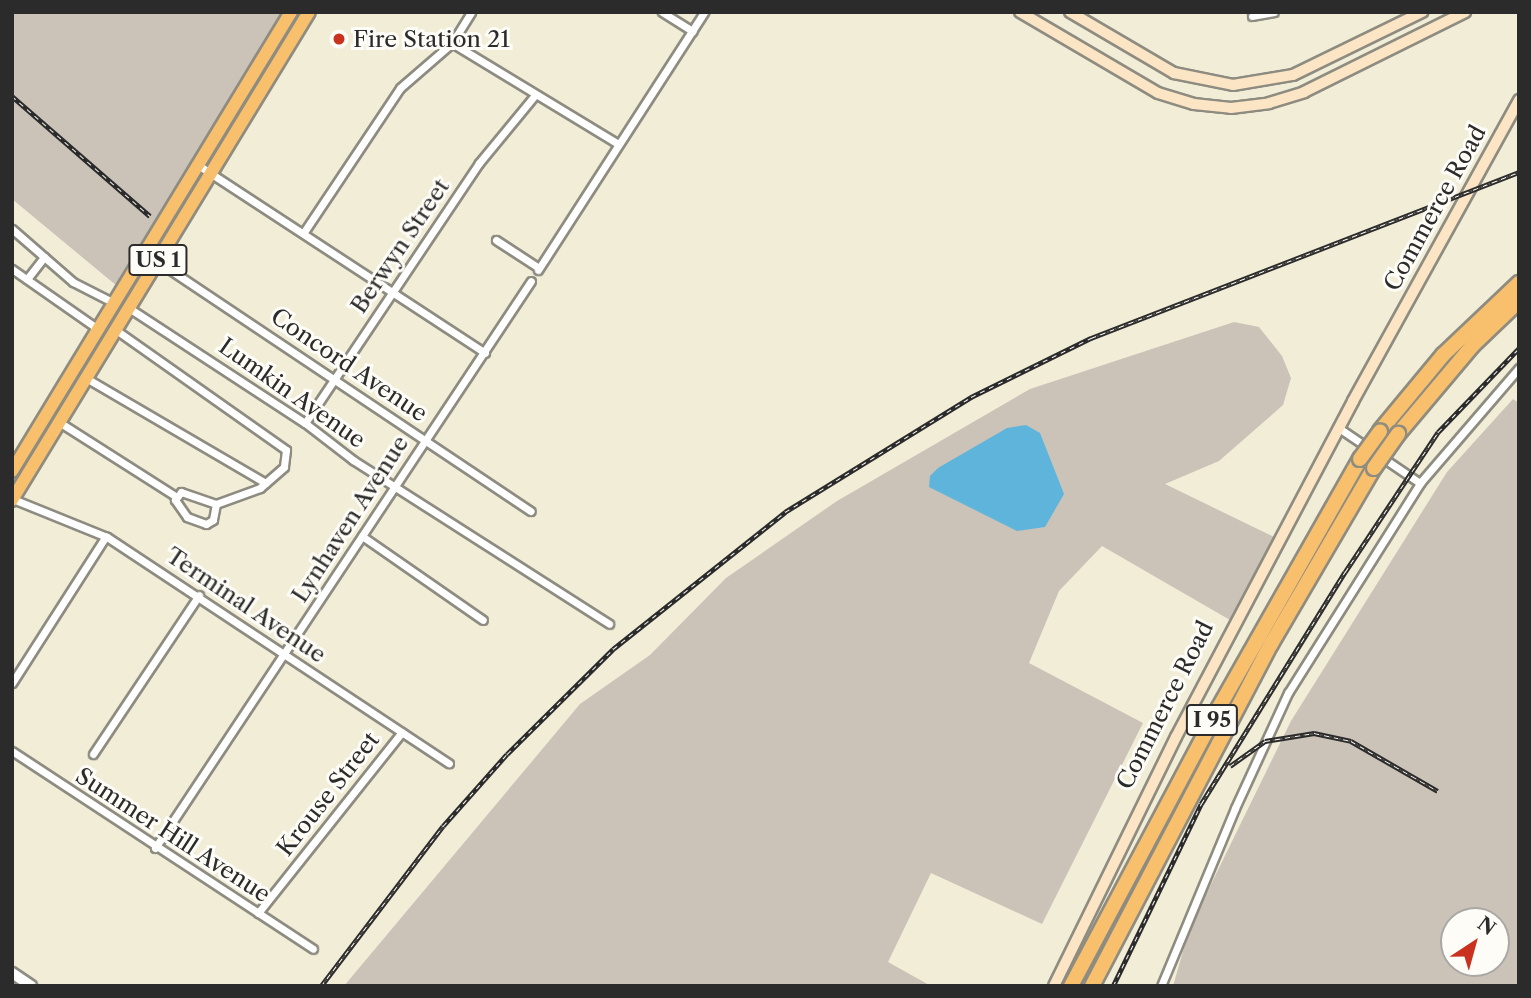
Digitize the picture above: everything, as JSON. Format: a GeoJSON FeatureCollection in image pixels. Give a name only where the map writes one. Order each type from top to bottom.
{"type":"FeatureCollection","features":[{"type":"Feature","properties":{"kind":"highway","name":"I 95"},"geometry":{"type":"LineString","coordinates":[[1071,986],[1218,709],[1360,459],[1443,355],[1519,283]]}},
{"type":"Feature","properties":{"kind":"highway","name":"I 95"},"geometry":{"type":"LineString","coordinates":[[1092,986],[1271,644],[1374,468],[1398,434],[1473,345],[1519,301]]}},
{"type":"Feature","properties":{"kind":"main road","name":"US 1"},"geometry":{"type":"LineString","coordinates":[[12,471],[291,12]]}},
{"type":"Feature","properties":{"kind":"main road","name":"US 1"},"geometry":{"type":"LineString","coordinates":[[12,499],[309,12]]}},
{"type":"Feature","properties":{"kind":"main road"},"geometry":{"type":"LineString","coordinates":[[1020,12],[1158,93],[1194,104],[1231,108],[1269,103],[1304,92],[1465,12]]}},
{"type":"Feature","properties":{"kind":"main road"},"geometry":{"type":"LineString","coordinates":[[1070,12],[1174,73],[1233,85],[1293,75],[1422,12]]}},
{"type":"Feature","properties":{"kind":"main road","name":"Commerce Road"},"geometry":{"type":"LineString","coordinates":[[1051,986],[1172,745],[1339,428],[1519,100]]}},
{"type":"Feature","properties":{"kind":"street"},"geometry":{"type":"LineString","coordinates":[[304,232],[400,88],[452,43],[471,12]]}},
{"type":"Feature","properties":{"kind":"street"},"geometry":{"type":"LineString","coordinates":[[662,12],[692,31]]}},
{"type":"Feature","properties":{"kind":"street"},"geometry":{"type":"LineString","coordinates":[[496,240],[538,269],[704,12]]}},
{"type":"Feature","properties":{"kind":"street"},"geometry":{"type":"LineString","coordinates":[[1252,16],[1273,12]]}},
{"type":"Feature","properties":{"kind":"street"},"geometry":{"type":"LineString","coordinates":[[452,43],[618,144]]}},
{"type":"Feature","properties":{"kind":"street","name":"Berwyn Street"},"geometry":{"type":"LineString","coordinates":[[305,423],[479,163],[535,95]]}},
{"type":"Feature","properties":{"kind":"street"},"geometry":{"type":"LineString","coordinates":[[198,165],[393,290],[485,353]]}},
{"type":"Feature","properties":{"kind":"street"},"geometry":{"type":"LineString","coordinates":[[12,229],[73,282],[114,303]]}},
{"type":"Feature","properties":{"kind":"street","name":"Concord Avenue"},"geometry":{"type":"LineString","coordinates":[[145,253],[531,511]]}},
{"type":"Feature","properties":{"kind":"street"},"geometry":{"type":"LineString","coordinates":[[27,279],[44,257]]}},
{"type":"Feature","properties":{"kind":"street"},"geometry":{"type":"LineString","coordinates":[[12,269],[98,329]]}},
{"type":"Feature","properties":{"kind":"street","name":"Lynhaven Avenue"},"geometry":{"type":"LineString","coordinates":[[155,848],[531,281]]}},
{"type":"Feature","properties":{"kind":"street","name":"Lumkin Avenue"},"geometry":{"type":"LineString","coordinates":[[129,308],[305,423],[353,460],[397,484],[608,624]]}},
{"type":"Feature","properties":{"kind":"street"},"geometry":{"type":"LineString","coordinates":[[116,330],[280,442],[286,462],[265,483],[216,504],[191,493],[175,496]]}},
{"type":"Feature","properties":{"kind":"street"},"geometry":{"type":"LineString","coordinates":[[1161,986],[1235,808],[1288,694],[1420,483],[1519,368]]}},
{"type":"Feature","properties":{"kind":"street"},"geometry":{"type":"LineString","coordinates":[[86,378],[265,483]]}},
{"type":"Feature","properties":{"kind":"street"},"geometry":{"type":"LineString","coordinates":[[59,422],[175,496],[179,509],[199,523],[213,520],[216,504]]}},
{"type":"Feature","properties":{"kind":"street"},"geometry":{"type":"LineString","coordinates":[[1339,428],[1420,483]]}},
{"type":"Feature","properties":{"kind":"street","name":"Terminal Avenue"},"geometry":{"type":"LineString","coordinates":[[12,499],[106,536],[199,595],[449,763]]}},
{"type":"Feature","properties":{"kind":"street"},"geometry":{"type":"LineString","coordinates":[[12,683],[106,536]]}},
{"type":"Feature","properties":{"kind":"street"},"geometry":{"type":"LineString","coordinates":[[362,536],[483,620]]}},
{"type":"Feature","properties":{"kind":"street"},"geometry":{"type":"LineString","coordinates":[[93,754],[199,595]]}},
{"type":"Feature","properties":{"kind":"street","name":"Krouse Street"},"geometry":{"type":"LineString","coordinates":[[258,913],[402,732]]}},
{"type":"Feature","properties":{"kind":"street","name":"Summer Hill Avenue"},"geometry":{"type":"LineString","coordinates":[[12,751],[155,848],[313,949]]}},
{"type":"Feature","properties":{"kind":"street"},"geometry":{"type":"LineString","coordinates":[[12,973],[32,986]]}},
{"type":"Feature","properties":{"kind":"shaded area"},"geometry":{"type":"Polygon","coordinates":[[[12,12],[284,12],[117,286],[12,199],[12,12]]]}},
{"type":"Feature","properties":{"kind":"shaded area"},"geometry":{"type":"Polygon","coordinates":[[[1234,322],[1259,327],[1282,356],[1291,378],[1283,405],[1219,461],[1165,484],[1274,537],[1230,620],[1102,546],[1059,591],[1029,663],[1143,723],[1042,924],[931,873],[888,962],[931,986],[344,986],[580,704],[650,655],[726,578],[837,501],[1030,389],[1234,322]]]}},
{"type":"Feature","properties":{"kind":"shaded area"},"geometry":{"type":"Polygon","coordinates":[[[1513,399],[1519,403],[1519,986],[1173,986],[1190,927],[1291,721],[1447,472],[1513,399]]]}},
{"type":"Feature","properties":{"kind":"water"},"geometry":{"type":"Polygon","coordinates":[[[1026,425],[1040,433],[1064,494],[1045,527],[1017,531],[929,487],[930,476],[938,468],[1007,428],[1026,425]]]}},
{"type":"Feature","properties":{"kind":"railway"},"geometry":{"type":"LineString","coordinates":[[12,96],[150,216]]}},
{"type":"Feature","properties":{"kind":"railway"},"geometry":{"type":"LineString","coordinates":[[321,986],[443,826],[507,754],[613,649],[785,512],[971,397],[1091,338],[1519,172]]}},
{"type":"Feature","properties":{"kind":"railway"},"geometry":{"type":"LineString","coordinates":[[1113,986],[1201,804],[1345,572],[1438,432],[1519,348]]}},
{"type":"Feature","properties":{"kind":"railway"},"geometry":{"type":"LineString","coordinates":[[1230,766],[1265,741],[1314,733],[1351,741],[1438,791]]}},
{"type":"Feature","properties":{"kind":"place","name":"Fire Station 21"},"geometry":{"type":"Point","coordinates":[339,39]}}]}
